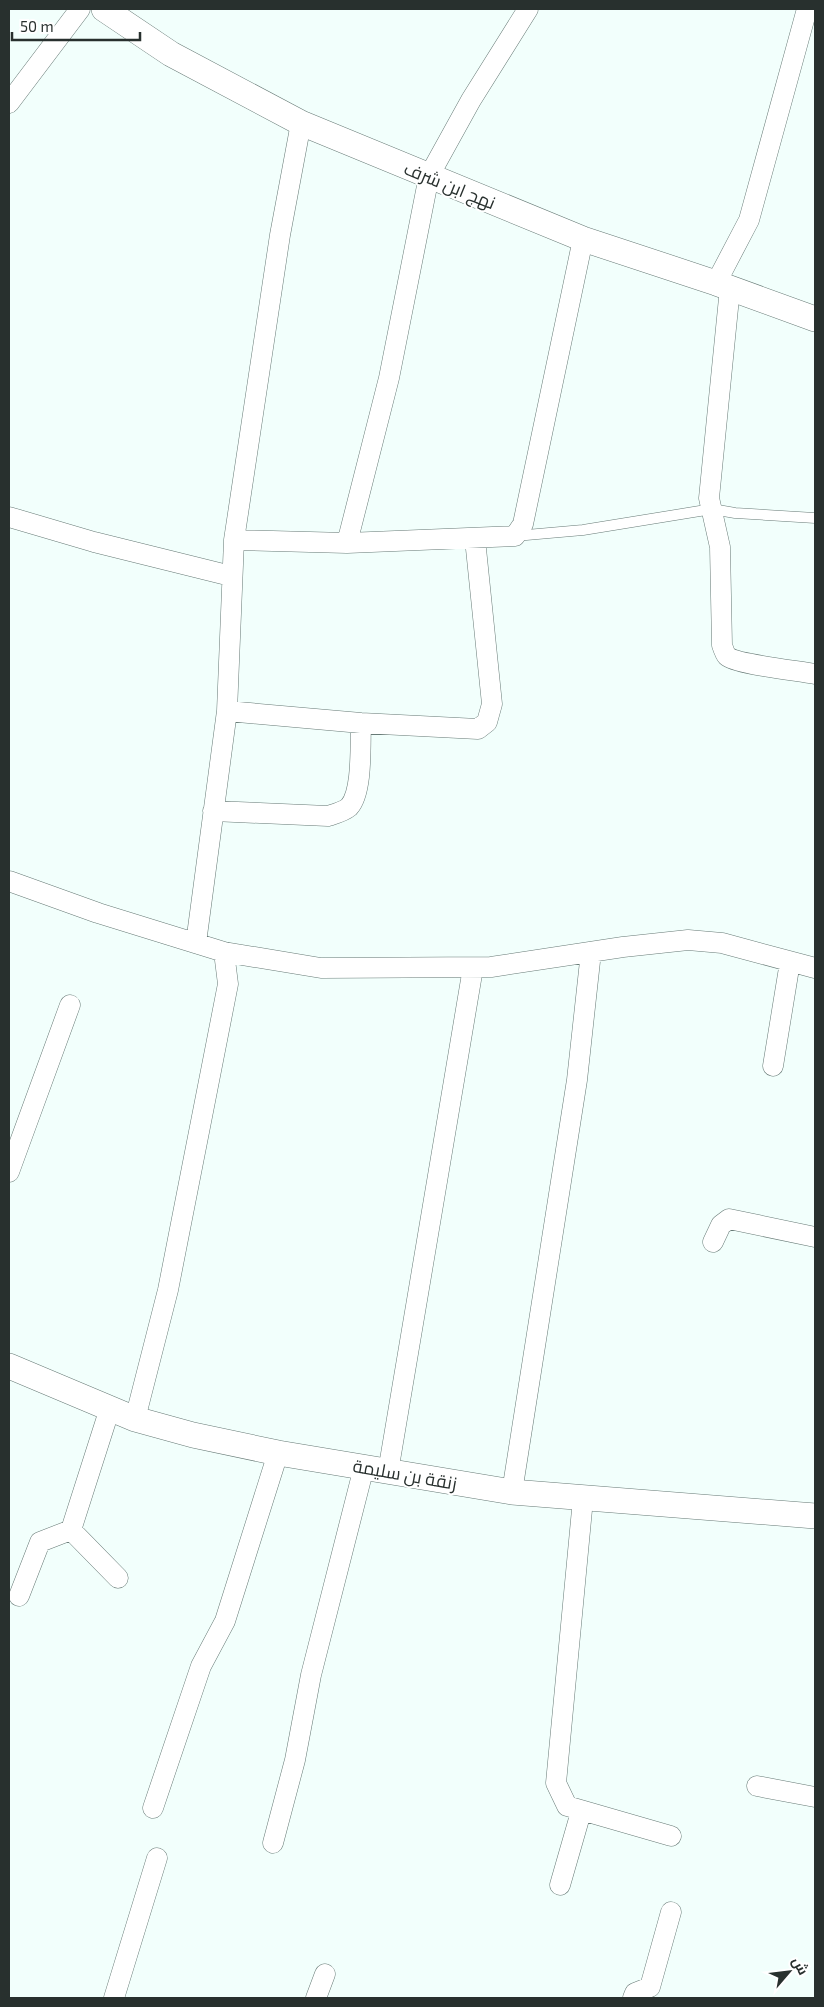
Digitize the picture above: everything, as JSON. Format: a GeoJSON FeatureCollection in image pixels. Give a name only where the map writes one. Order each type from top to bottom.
{"type":"FeatureCollection","features":[{"type":"Feature","properties":{"kind":"street"},"geometry":{"type":"LineString","coordinates":[[9,103],[80,9]]}},
{"type":"Feature","properties":{"kind":"street","name":"نهج ابن شرف"},"geometry":{"type":"LineString","coordinates":[[104,9],[171,54],[301,123],[583,240],[723,285],[815,319]]}},
{"type":"Feature","properties":{"kind":"street"},"geometry":{"type":"LineString","coordinates":[[347,543],[389,378],[429,176],[471,100],[528,9]]}},
{"type":"Feature","properties":{"kind":"street"},"geometry":{"type":"LineString","coordinates":[[807,9],[749,220],[723,285],[709,498],[720,547],[722,645],[727,656],[740,663],[760,664],[815,674]]}},
{"type":"Feature","properties":{"kind":"street"},"geometry":{"type":"LineString","coordinates":[[196,943],[212,811],[227,711],[231,576],[234,540],[280,236],[301,123]]}},
{"type":"Feature","properties":{"kind":"street"},"geometry":{"type":"LineString","coordinates":[[234,540],[347,543],[515,536],[523,524],[583,240]]}},
{"type":"Feature","properties":{"kind":"street"},"geometry":{"type":"LineString","coordinates":[[9,517],[94,542],[231,576]]}},
{"type":"Feature","properties":{"kind":"street"},"geometry":{"type":"LineString","coordinates":[[227,711],[361,723],[478,729],[487,722],[492,704],[475,539]]}},
{"type":"Feature","properties":{"kind":"street"},"geometry":{"type":"LineString","coordinates":[[212,811],[328,816],[342,811],[349,806],[357,794],[361,723]]}},
{"type":"Feature","properties":{"kind":"street"},"geometry":{"type":"LineString","coordinates":[[9,881],[98,913],[224,952],[321,968],[491,968],[665,942],[706,941],[722,943],[815,968]]}},
{"type":"Feature","properties":{"kind":"street"},"geometry":{"type":"LineString","coordinates":[[135,1418],[168,1290],[228,984],[224,952]]}},
{"type":"Feature","properties":{"kind":"street"},"geometry":{"type":"LineString","coordinates":[[512,1492],[577,1080],[591,952]]}},
{"type":"Feature","properties":{"kind":"street"},"geometry":{"type":"LineString","coordinates":[[773,1066],[790,962]]}},
{"type":"Feature","properties":{"kind":"street"},"geometry":{"type":"LineString","coordinates":[[388,1472],[473,968]]}},
{"type":"Feature","properties":{"kind":"street"},"geometry":{"type":"LineString","coordinates":[[9,1172],[70,1005]]}},
{"type":"Feature","properties":{"kind":"street"},"geometry":{"type":"LineString","coordinates":[[713,1242],[721,1225],[728,1220],[815,1237]]}},
{"type":"Feature","properties":{"kind":"street","name":"زنقة بن سليمة"},"geometry":{"type":"LineString","coordinates":[[9,1366],[135,1418],[193,1435],[278,1453],[512,1492],[815,1516]]}},
{"type":"Feature","properties":{"kind":"street"},"geometry":{"type":"LineString","coordinates":[[71,1530],[110,1408]]}},
{"type":"Feature","properties":{"kind":"street"},"geometry":{"type":"LineString","coordinates":[[153,1808],[201,1666],[225,1621],[278,1453]]}},
{"type":"Feature","properties":{"kind":"street"},"geometry":{"type":"LineString","coordinates":[[273,1843],[295,1760],[311,1675],[364,1467]]}},
{"type":"Feature","properties":{"kind":"street"},"geometry":{"type":"LineString","coordinates":[[583,1499],[556,1783],[566,1806],[581,1812],[671,1836]]}},
{"type":"Feature","properties":{"kind":"street"},"geometry":{"type":"LineString","coordinates":[[71,1530],[118,1578]]}},
{"type":"Feature","properties":{"kind":"street"},"geometry":{"type":"LineString","coordinates":[[19,1596],[40,1542],[71,1530]]}},
{"type":"Feature","properties":{"kind":"street"},"geometry":{"type":"LineString","coordinates":[[757,1786],[815,1796]]}},
{"type":"Feature","properties":{"kind":"street"},"geometry":{"type":"LineString","coordinates":[[560,1885],[581,1812]]}},
{"type":"Feature","properties":{"kind":"street"},"geometry":{"type":"LineString","coordinates":[[114,1998],[157,1858]]}},
{"type":"Feature","properties":{"kind":"street"},"geometry":{"type":"LineString","coordinates":[[634,1998],[635,1993],[650,1987],[671,1912]]}},
{"type":"Feature","properties":{"kind":"street"},"geometry":{"type":"LineString","coordinates":[[316,1998],[325,1974]]}},
{"type":"Feature","properties":{"kind":"lane"},"geometry":{"type":"LineString","coordinates":[[515,536],[537,536],[583,530],[712,509],[735,513],[815,518]]}}]}
